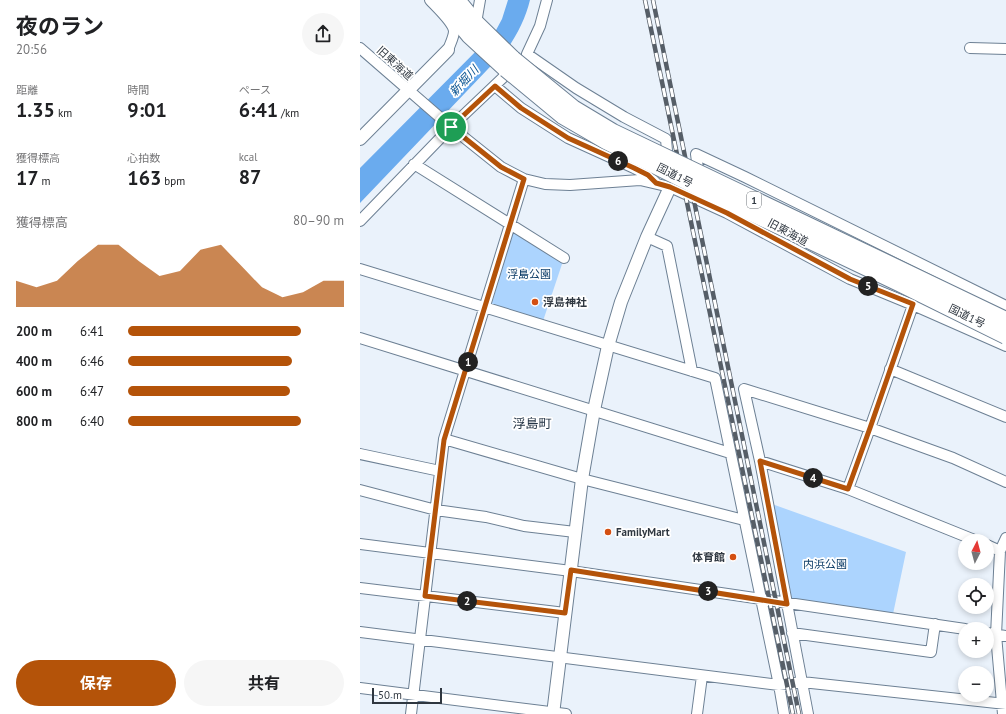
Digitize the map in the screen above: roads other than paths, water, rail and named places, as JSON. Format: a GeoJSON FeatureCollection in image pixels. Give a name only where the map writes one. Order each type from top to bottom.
{"type":"FeatureCollection","features":[{"type":"Feature","properties":{"kind":"highway","name":"国道1号"},"geometry":{"type":"LineString","coordinates":[[457,0],[475,29],[506,69],[563,116],[606,141],[718,197],[899,283],[1006,336]]}},
{"type":"Feature","properties":{"kind":"highway","name":"国道1号"},"geometry":{"type":"LineString","coordinates":[[440,5],[457,20],[475,29],[573,108],[613,132],[1006,320]]}},
{"type":"Feature","properties":{"kind":"street"},"geometry":{"type":"LineString","coordinates":[[361,136],[411,93],[448,50],[454,31],[440,5],[430,0]]}},
{"type":"Feature","properties":{"kind":"street"},"geometry":{"type":"LineString","coordinates":[[465,0],[469,7],[475,29]]}},
{"type":"Feature","properties":{"kind":"street"},"geometry":{"type":"LineString","coordinates":[[448,50],[454,47],[462,38],[475,29],[480,0]]}},
{"type":"Feature","properties":{"kind":"street"},"geometry":{"type":"LineString","coordinates":[[360,221],[450,126],[495,86],[526,54],[540,26],[547,0]]}},
{"type":"Feature","properties":{"kind":"street","name":"旧東海道"},"geometry":{"type":"LineString","coordinates":[[360,48],[450,126],[501,167],[524,179],[545,184],[570,186],[640,180],[670,187],[727,213],[850,279],[913,304],[1006,346]]}},
{"type":"Feature","properties":{"kind":"street"},"geometry":{"type":"LineString","coordinates":[[970,48],[1006,49]]}},
{"type":"Feature","properties":{"kind":"street"},"geometry":{"type":"LineString","coordinates":[[526,54],[576,88],[624,117],[666,139],[670,187],[647,236],[621,302],[608,346],[594,410],[582,479],[553,713]]}},
{"type":"Feature","properties":{"kind":"street"},"geometry":{"type":"LineString","coordinates":[[495,86],[521,108],[568,138],[648,175],[656,183]]}},
{"type":"Feature","properties":{"kind":"street"},"geometry":{"type":"LineString","coordinates":[[703,201],[696,154],[1006,306]]}},
{"type":"Feature","properties":{"kind":"street"},"geometry":{"type":"LineString","coordinates":[[414,164],[564,258]]}},
{"type":"Feature","properties":{"kind":"street"},"geometry":{"type":"LineString","coordinates":[[727,213],[745,177]]}},
{"type":"Feature","properties":{"kind":"street"},"geometry":{"type":"LineString","coordinates":[[411,714],[444,440],[524,179]]}},
{"type":"Feature","properties":{"kind":"street"},"geometry":{"type":"LineString","coordinates":[[647,236],[667,246],[692,371]]}},
{"type":"Feature","properties":{"kind":"street"},"geometry":{"type":"LineString","coordinates":[[360,269],[715,378],[784,714]]}},
{"type":"Feature","properties":{"kind":"street"},"geometry":{"type":"LineString","coordinates":[[848,489],[913,304]]}},
{"type":"Feature","properties":{"kind":"street"},"geometry":{"type":"LineString","coordinates":[[360,338],[730,453]]}},
{"type":"Feature","properties":{"kind":"street"},"geometry":{"type":"LineString","coordinates":[[890,369],[1006,417]]}},
{"type":"Feature","properties":{"kind":"street"},"geometry":{"type":"LineString","coordinates":[[808,714],[760,461],[744,389],[870,428],[953,458],[1006,482]]}},
{"type":"Feature","properties":{"kind":"street"},"geometry":{"type":"LineString","coordinates":[[444,440],[582,479],[744,520]]}},
{"type":"Feature","properties":{"kind":"street"},"geometry":{"type":"LineString","coordinates":[[360,454],[440,471]]}},
{"type":"Feature","properties":{"kind":"street"},"geometry":{"type":"LineString","coordinates":[[760,461],[848,489],[960,534]]}},
{"type":"Feature","properties":{"kind":"street"},"geometry":{"type":"LineString","coordinates":[[360,490],[436,510],[486,517],[524,526],[575,532]]}},
{"type":"Feature","properties":{"kind":"street"},"geometry":{"type":"LineString","coordinates":[[360,632],[702,676],[779,685],[802,682],[1004,708],[996,634],[1000,551],[1006,538]]}},
{"type":"Feature","properties":{"kind":"street"},"geometry":{"type":"LineString","coordinates":[[360,544],[571,570],[787,604],[958,628]]}},
{"type":"Feature","properties":{"kind":"street"},"geometry":{"type":"LineString","coordinates":[[994,548],[1000,551]]}},
{"type":"Feature","properties":{"kind":"street"},"geometry":{"type":"LineString","coordinates":[[360,588],[565,613]]}},
{"type":"Feature","properties":{"kind":"street"},"geometry":{"type":"LineString","coordinates":[[792,633],[931,652],[935,624]]}},
{"type":"Feature","properties":{"kind":"street"},"geometry":{"type":"LineString","coordinates":[[697,714],[702,676]]}},
{"type":"Feature","properties":{"kind":"street"},"geometry":{"type":"LineString","coordinates":[[360,688],[566,714]]}},
{"type":"Feature","properties":{"kind":"water","name":"新堀川"},"geometry":{"type":"Polygon","coordinates":[[[508,0],[530,0],[521,25],[508,48],[360,203],[360,168],[495,32],[502,19],[508,0]]]}},
{"type":"Feature","properties":{"kind":"railway"},"geometry":{"type":"LineString","coordinates":[[645,0],[793,714]]}},
{"type":"Feature","properties":{"kind":"railway"},"geometry":{"type":"LineString","coordinates":[[653,0],[799,714]]}},
{"type":"Feature","properties":{"kind":"place","name":"浮島神社"},"geometry":{"type":"Point","coordinates":[535,302]}},
{"type":"Feature","properties":{"kind":"place","name":"FamilyMart"},"geometry":{"type":"Point","coordinates":[608,532]}},
{"type":"Feature","properties":{"kind":"place","name":"体育館"},"geometry":{"type":"Point","coordinates":[733,557]}},
{"type":"Feature","properties":{"kind":"district","name":"浮島町"},"geometry":{"type":"Point","coordinates":[532,423]}},
{"type":"Feature","properties":{"kind":"park label","name":"浮島公園"},"geometry":{"type":"Point","coordinates":[529,274]}},
{"type":"Feature","properties":{"kind":"park label","name":"内浜公園"},"geometry":{"type":"Point","coordinates":[825,564]}}]}
